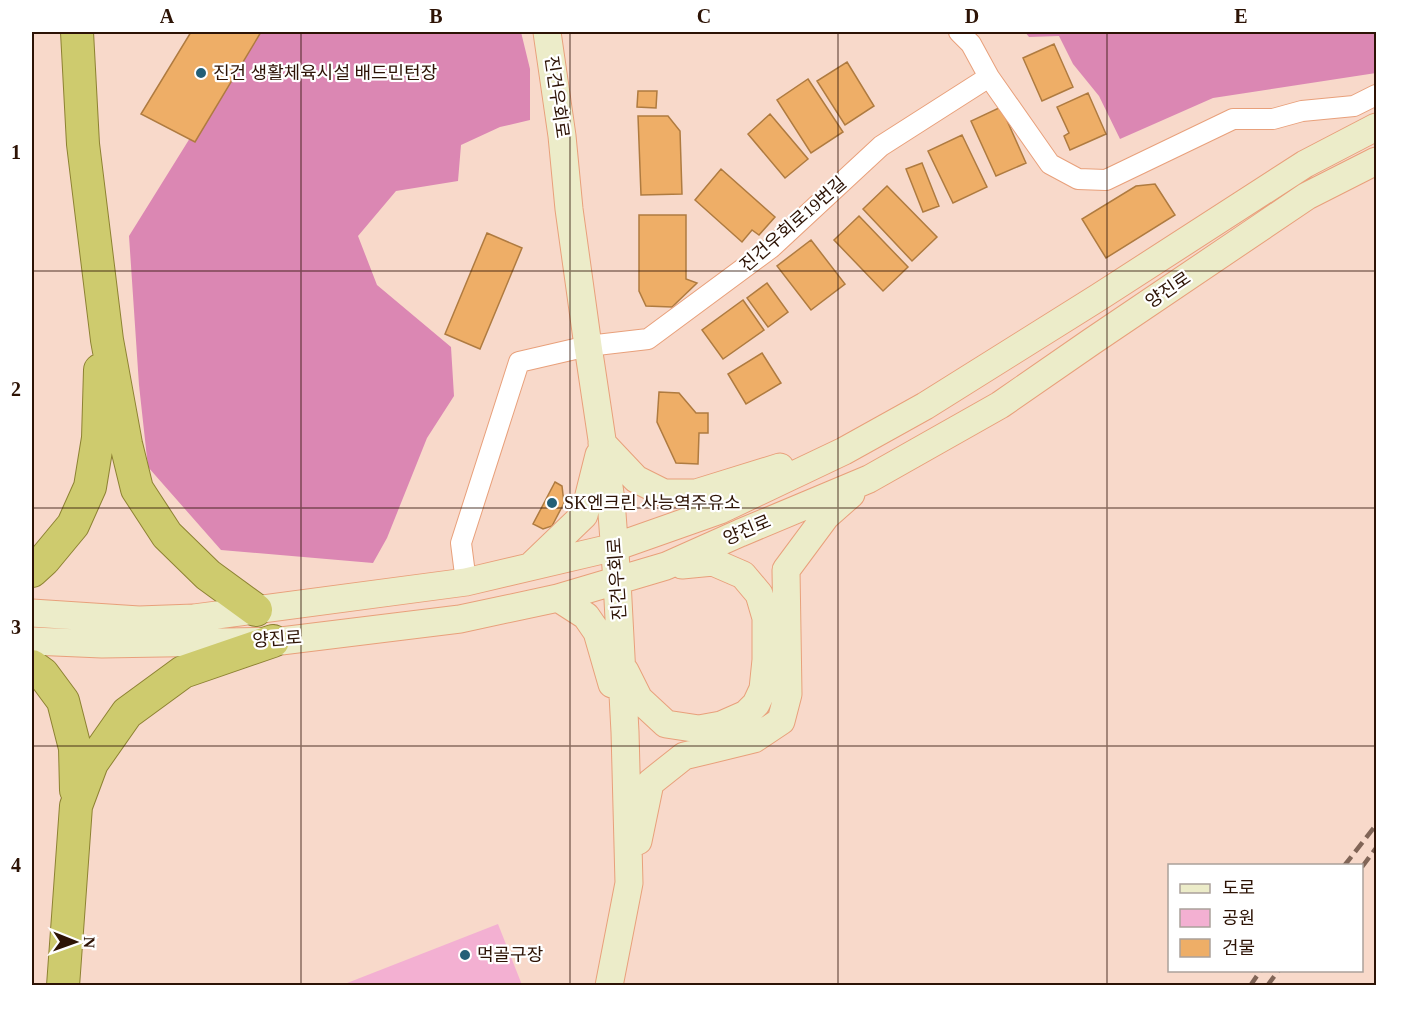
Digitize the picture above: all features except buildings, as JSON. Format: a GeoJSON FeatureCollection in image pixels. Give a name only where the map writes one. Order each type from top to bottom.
{"type":"FeatureCollection","features":[{"type":"Feature","properties":{"kind":"highway"},"geometry":{"type":"LineString","coordinates":[[76,32],[84,144],[107,340],[126,444],[137,489],[167,535],[208,575],[256,610]]}},
{"type":"Feature","properties":{"kind":"highway"},"geometry":{"type":"LineString","coordinates":[[32,571],[73,525],[90,487],[98,438],[100,361],[98,267]]}},
{"type":"Feature","properties":{"kind":"highway"},"geometry":{"type":"LineString","coordinates":[[76,806],[92,763],[127,713],[183,672],[273,641]]}},
{"type":"Feature","properties":{"kind":"highway"},"geometry":{"type":"LineString","coordinates":[[32,666],[43,674],[63,701],[75,748],[76,806],[63,986]]}},
{"type":"Feature","properties":{"kind":"main road","name":"진건우회로"},"geometry":{"type":"LineString","coordinates":[[547,32],[588,346],[611,500],[615,547],[625,732],[629,883],[609,986]]}},
{"type":"Feature","properties":{"kind":"main road","name":"양진로"},"geometry":{"type":"LineString","coordinates":[[32,613],[139,620],[194,618],[466,582],[615,547],[720,510],[844,451],[925,406],[1305,165],[1377,127]]}},
{"type":"Feature","properties":{"kind":"main road","name":"양진로"},"geometry":{"type":"LineString","coordinates":[[32,641],[102,644],[273,641],[460,619],[558,598],[666,566],[869,478],[1000,405],[1307,196],[1377,161]]}},
{"type":"Feature","properties":{"kind":"main road"},"geometry":{"type":"LineString","coordinates":[[602,443],[636,479],[664,493],[696,493],[782,466],[814,465]]}},
{"type":"Feature","properties":{"kind":"main road"},"geometry":{"type":"LineString","coordinates":[[530,566],[584,515],[602,443]]}},
{"type":"Feature","properties":{"kind":"main road"},"geometry":{"type":"LineString","coordinates":[[629,883],[650,783],[684,756],[754,739],[781,721],[788,694],[786,570],[826,516],[869,478]]}},
{"type":"Feature","properties":{"kind":"main road"},"geometry":{"type":"LineString","coordinates":[[621,665],[639,699],[666,724],[699,729],[721,725],[746,714],[756,704],[763,689],[766,618],[759,594],[742,574],[713,562],[666,566]]}},
{"type":"Feature","properties":{"kind":"main road"},"geometry":{"type":"LineString","coordinates":[[558,598],[586,616],[597,632],[625,732]]}},
{"type":"Feature","properties":{"kind":"street"},"geometry":{"type":"LineString","coordinates":[[959,32],[971,44],[989,77],[1050,164],[1078,179],[1106,180],[1233,119],[1273,119],[1302,111],[1354,106],[1377,95]]}},
{"type":"Feature","properties":{"kind":"street","name":"진건우회로19번길"},"geometry":{"type":"LineString","coordinates":[[466,582],[461,543],[519,362],[588,346],[648,339],[771,248],[881,146],[989,77]]}},
{"type":"Feature","properties":{"kind":"green space","name":"먹골구장"},"geometry":{"type":"Polygon","coordinates":[[[498,924],[522,985],[342,985],[498,924]]]}},
{"type":"Feature","properties":{"kind":"shaded area"},"geometry":{"type":"Polygon","coordinates":[[[256,32],[521,32],[530,69],[530,120],[500,127],[461,145],[458,181],[396,191],[358,236],[377,285],[451,347],[454,396],[427,438],[387,538],[373,563],[221,550],[148,467],[139,385],[129,236],[256,32]]]}},
{"type":"Feature","properties":{"kind":"shaded area"},"geometry":{"type":"Polygon","coordinates":[[[1025,32],[1376,32],[1376,73],[1213,98],[1120,139],[1099,96],[1073,64],[1059,36],[1029,37],[1025,32]]]}},
{"type":"Feature","properties":{"kind":"railway"},"geometry":{"type":"LineString","coordinates":[[1346,864],[1376,825]]}},
{"type":"Feature","properties":{"kind":"railway"},"geometry":{"type":"LineString","coordinates":[[1363,866],[1376,848]]}},
{"type":"Feature","properties":{"kind":"railway"},"geometry":{"type":"LineString","coordinates":[[1250,986],[1260,972]]}},
{"type":"Feature","properties":{"kind":"railway"},"geometry":{"type":"LineString","coordinates":[[1267,986],[1278,972]]}},
{"type":"Feature","properties":{"kind":"place","name":"진건 생활체육시설 배드민턴장"},"geometry":{"type":"Point","coordinates":[201,73]}},
{"type":"Feature","properties":{"kind":"place","name":"SK엔크린 사능역주유소"},"geometry":{"type":"Point","coordinates":[552,503]}},
{"type":"Feature","properties":{"kind":"place","name":"먹골구장"},"geometry":{"type":"Point","coordinates":[465,955]}}]}
